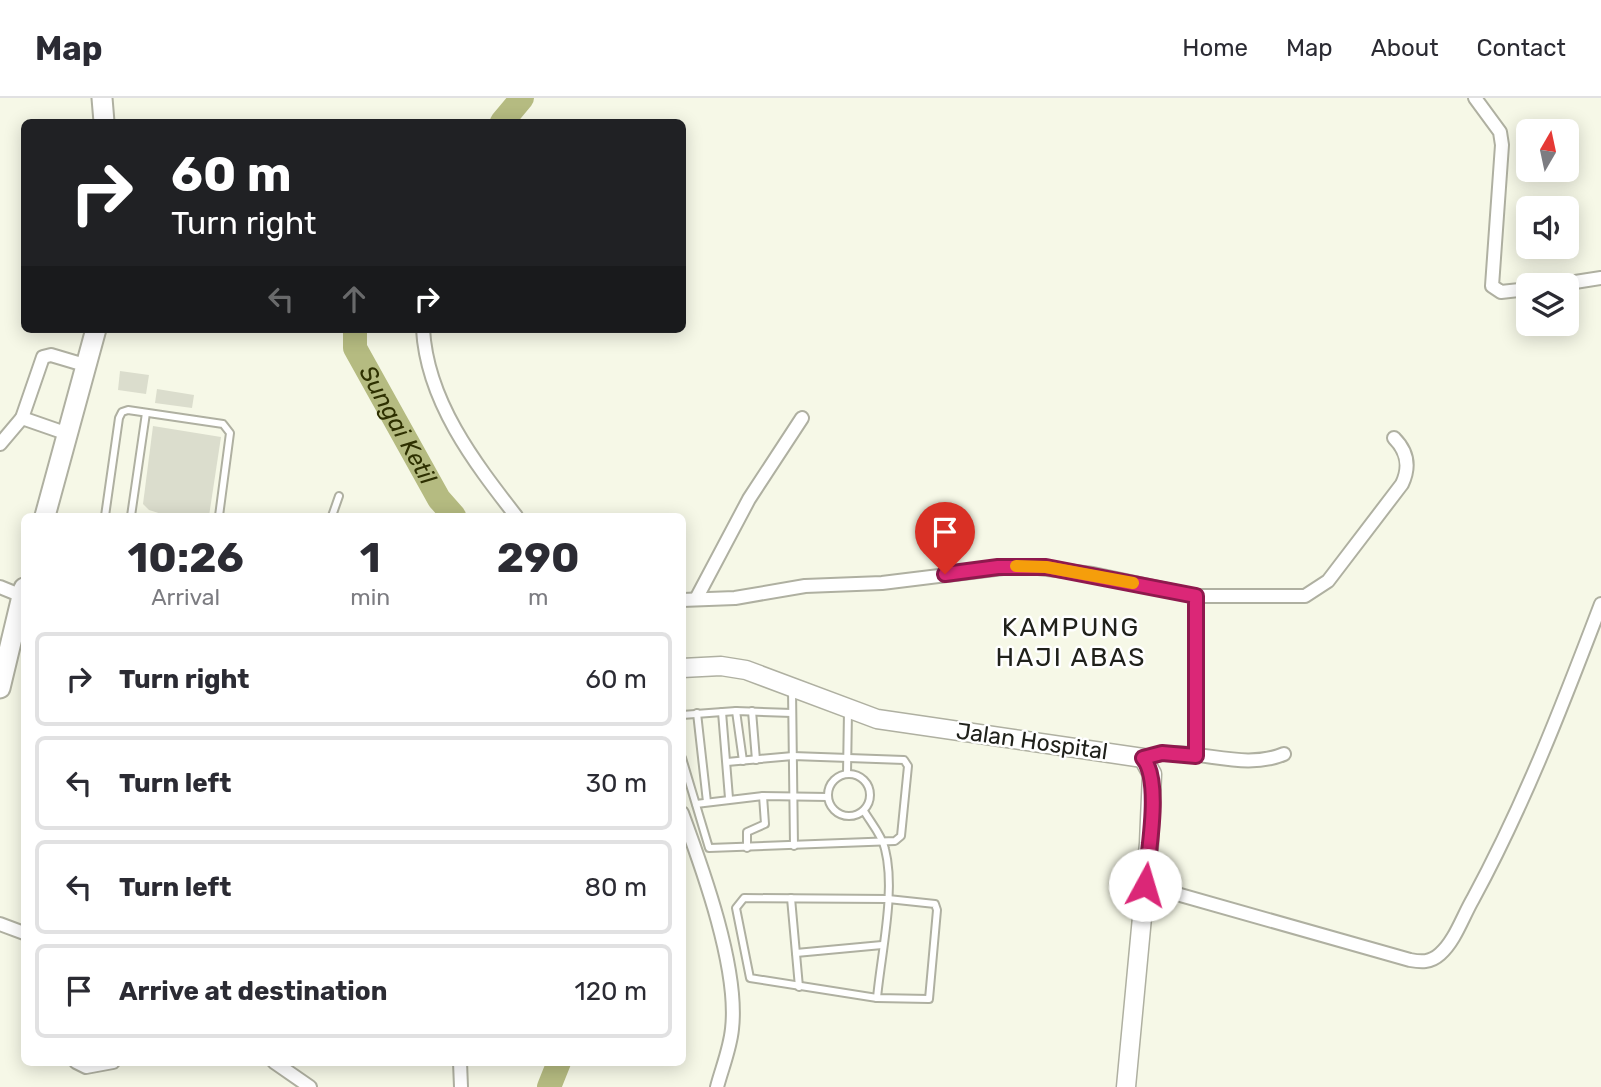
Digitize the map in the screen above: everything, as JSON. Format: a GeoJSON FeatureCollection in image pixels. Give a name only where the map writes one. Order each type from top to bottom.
{"type":"FeatureCollection","features":[{"type":"Feature","properties":{"kind":"main road"},"geometry":{"type":"LineString","coordinates":[[102,98],[104,119]]}},
{"type":"Feature","properties":{"kind":"main road"},"geometry":{"type":"LineString","coordinates":[[46,513],[95,333]]}},
{"type":"Feature","properties":{"kind":"main road"},"geometry":{"type":"LineString","coordinates":[[0,688],[18,644],[21,613]]}},
{"type":"Feature","properties":{"kind":"main road","name":"Jalan Hospital"},"geometry":{"type":"LineString","coordinates":[[686,668],[722,666],[747,670],[848,711],[877,719],[1143,758]]}},
{"type":"Feature","properties":{"kind":"main road"},"geometry":{"type":"LineString","coordinates":[[1126,1087],[1152,783],[1149,766],[1143,758]]}},
{"type":"Feature","properties":{"kind":"street"},"geometry":{"type":"LineString","coordinates":[[1475,98],[1500,132],[1502,145],[1492,286],[1501,292],[1516,290]]}},
{"type":"Feature","properties":{"kind":"street"},"geometry":{"type":"LineString","coordinates":[[1579,281],[1601,278]]}},
{"type":"Feature","properties":{"kind":"street"},"geometry":{"type":"LineString","coordinates":[[424,333],[438,389],[467,452],[514,513]]}},
{"type":"Feature","properties":{"kind":"street"},"geometry":{"type":"LineString","coordinates":[[0,444],[22,418],[43,358],[51,355],[88,366]]}},
{"type":"Feature","properties":{"kind":"street"},"geometry":{"type":"LineString","coordinates":[[22,418],[68,434]]}},
{"type":"Feature","properties":{"kind":"street"},"geometry":{"type":"LineString","coordinates":[[696,599],[749,499],[802,418]]}},
{"type":"Feature","properties":{"kind":"street"},"geometry":{"type":"LineString","coordinates":[[686,600],[735,598],[805,586],[882,583],[1020,566],[1093,574],[1196,596],[1305,596],[1320,589],[1402,484],[1407,470],[1406,457],[1394,438]]}},
{"type":"Feature","properties":{"kind":"street"},"geometry":{"type":"LineString","coordinates":[[0,587],[21,592]]}},
{"type":"Feature","properties":{"kind":"street"},"geometry":{"type":"LineString","coordinates":[[1196,596],[1196,756]]}},
{"type":"Feature","properties":{"kind":"street"},"geometry":{"type":"LineString","coordinates":[[1145,885],[1410,960],[1430,961],[1437,957],[1452,937],[1497,856],[1580,664],[1601,604]]}},
{"type":"Feature","properties":{"kind":"street"},"geometry":{"type":"LineString","coordinates":[[1143,758],[1162,753],[1249,762],[1284,754]]}},
{"type":"Feature","properties":{"kind":"street"},"geometry":{"type":"LineString","coordinates":[[686,825],[717,921],[731,991],[732,1029],[717,1087]]}},
{"type":"Feature","properties":{"kind":"street"},"geometry":{"type":"LineString","coordinates":[[0,924],[21,932]]}},
{"type":"Feature","properties":{"kind":"street"},"geometry":{"type":"LineString","coordinates":[[280,1066],[310,1087]]}},
{"type":"Feature","properties":{"kind":"street"},"geometry":{"type":"LineString","coordinates":[[460,1066],[461,1087]]}},
{"type":"Feature","properties":{"kind":"lane"},"geometry":{"type":"LineString","coordinates":[[107,513],[119,418],[122,412],[128,410],[223,424],[228,427],[230,433],[219,513]]}},
{"type":"Feature","properties":{"kind":"lane"},"geometry":{"type":"LineString","coordinates":[[131,513],[146,413]]}},
{"type":"Feature","properties":{"kind":"lane"},"geometry":{"type":"LineString","coordinates":[[333,513],[339,496]]}},
{"type":"Feature","properties":{"kind":"lane"},"geometry":{"type":"LineString","coordinates":[[792,688],[794,846]]}},
{"type":"Feature","properties":{"kind":"lane"},"geometry":{"type":"LineString","coordinates":[[686,714],[736,711],[793,713]]}},
{"type":"Feature","properties":{"kind":"lane"},"geometry":{"type":"LineString","coordinates":[[736,711],[743,761]]}},
{"type":"Feature","properties":{"kind":"lane"},"geometry":{"type":"LineString","coordinates":[[752,711],[756,760]]}},
{"type":"Feature","properties":{"kind":"lane"},"geometry":{"type":"LineString","coordinates":[[847,774],[848,711]]}},
{"type":"Feature","properties":{"kind":"lane"},"geometry":{"type":"LineString","coordinates":[[722,712],[729,798]]}},
{"type":"Feature","properties":{"kind":"lane"},"geometry":{"type":"LineString","coordinates":[[698,713],[708,802]]}},
{"type":"Feature","properties":{"kind":"lane"},"geometry":{"type":"LineString","coordinates":[[686,771],[709,848],[883,842],[895,841],[901,836],[908,766],[897,758],[793,756],[727,762]]}},
{"type":"Feature","properties":{"kind":"lane"},"geometry":{"type":"LineString","coordinates":[[828,797],[833,782],[847,774],[856,775],[869,786],[871,795],[864,811]]}},
{"type":"Feature","properties":{"kind":"lane"},"geometry":{"type":"LineString","coordinates":[[696,804],[763,796],[828,797]]}},
{"type":"Feature","properties":{"kind":"lane"},"geometry":{"type":"LineString","coordinates":[[747,848],[747,832],[765,824],[763,796]]}},
{"type":"Feature","properties":{"kind":"lane"},"geometry":{"type":"LineString","coordinates":[[828,797],[838,813],[846,816],[864,811]]}},
{"type":"Feature","properties":{"kind":"lane"},"geometry":{"type":"LineString","coordinates":[[864,811],[883,842],[887,863],[888,899],[877,998]]}},
{"type":"Feature","properties":{"kind":"lane"},"geometry":{"type":"LineString","coordinates":[[744,898],[888,899],[936,906],[931,993],[925,1002],[877,998],[750,978],[736,908],[744,898]]}},
{"type":"Feature","properties":{"kind":"lane"},"geometry":{"type":"LineString","coordinates":[[791,898],[799,987]]}},
{"type":"Feature","properties":{"kind":"lane"},"geometry":{"type":"LineString","coordinates":[[796,953],[882,945]]}},
{"type":"Feature","properties":{"kind":"building"},"geometry":{"type":"Polygon","coordinates":[[[120,371],[149,375],[146,394],[118,390],[120,371]]]}},
{"type":"Feature","properties":{"kind":"building"},"geometry":{"type":"Polygon","coordinates":[[[157,389],[194,395],[192,408],[155,403],[157,389]]]}},
{"type":"Feature","properties":{"kind":"building"},"geometry":{"type":"Polygon","coordinates":[[[153,426],[221,437],[209,513],[158,513],[149,510],[143,504],[153,426]]]}},
{"type":"Feature","properties":{"kind":"waterway","name":"Sungai Ketil"},"geometry":{"type":"LineString","coordinates":[[504,119],[522,98]]}},
{"type":"Feature","properties":{"kind":"waterway","name":"Sungai Ketil"},"geometry":{"type":"LineString","coordinates":[[355,333],[355,348],[439,499],[451,513]]}},
{"type":"Feature","properties":{"kind":"waterway","name":"Sungai Ketil"},"geometry":{"type":"LineString","coordinates":[[549,1087],[557,1066]]}},
{"type":"Feature","properties":{"kind":"slow traffic"},"geometry":{"type":"LineString","coordinates":[[1016,566],[1046,567],[1133,583]]}},
{"type":"Feature","properties":{"kind":"district","name":"KAMPUNG HAJI ABAS"},"geometry":{"type":"Point","coordinates":[1071,642]}},
{"type":"Feature","properties":{"kind":"route"},"geometry":{"type":"LineString","coordinates":[[945,574],[998,567],[1046,567],[1196,596],[1196,756],[1162,753],[1143,758],[1152,774],[1145,885]]}}]}
